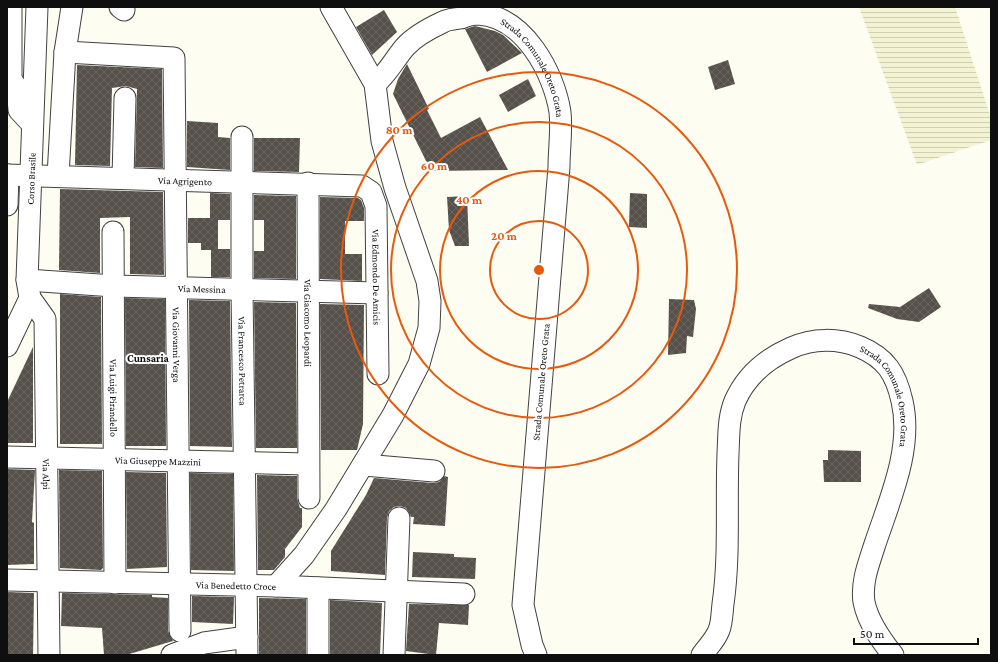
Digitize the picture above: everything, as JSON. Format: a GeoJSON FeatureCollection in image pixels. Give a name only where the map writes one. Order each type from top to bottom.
{"type":"FeatureCollection","features":[{"type":"Feature","properties":{"kind":"street"},"geometry":{"type":"LineString","coordinates":[[11,7],[9,60],[11,79],[18,88],[19,110],[32,124]]}},
{"type":"Feature","properties":{"kind":"street","name":"Corso Brasile"},"geometry":{"type":"LineString","coordinates":[[7,346],[29,289],[32,124],[37,7]]}},
{"type":"Feature","properties":{"kind":"street"},"geometry":{"type":"LineString","coordinates":[[58,176],[65,52],[72,7]]}},
{"type":"Feature","properties":{"kind":"street"},"geometry":{"type":"LineString","coordinates":[[276,586],[304,555],[364,465],[393,415],[419,364],[429,328],[430,301],[427,281],[395,188],[382,140],[375,84],[331,7]]}},
{"type":"Feature","properties":{"kind":"street","name":"Strada Comunale Oreto Grata"},"geometry":{"type":"LineString","coordinates":[[375,84],[386,75],[406,46],[420,35],[444,21],[478,14],[507,24],[521,35],[539,56],[550,79],[560,112],[559,167],[523,605],[532,645],[536,655]]}},
{"type":"Feature","properties":{"kind":"street","name":"Via Giovanni Verga"},"geometry":{"type":"LineString","coordinates":[[65,52],[174,58],[180,461],[180,631]]}},
{"type":"Feature","properties":{"kind":"street"},"geometry":{"type":"LineString","coordinates":[[123,178],[125,98]]}},
{"type":"Feature","properties":{"kind":"street","name":"Via Francesco Petrarca"},"geometry":{"type":"LineString","coordinates":[[242,137],[242,290],[247,646]]}},
{"type":"Feature","properties":{"kind":"street"},"geometry":{"type":"LineString","coordinates":[[7,205],[8,175]]}},
{"type":"Feature","properties":{"kind":"street","name":"Via Agrigento"},"geometry":{"type":"LineString","coordinates":[[8,175],[308,183],[362,186]]}},
{"type":"Feature","properties":{"kind":"street","name":"Via Giacomo Leopardi"},"geometry":{"type":"LineString","coordinates":[[308,183],[309,498]]}},
{"type":"Feature","properties":{"kind":"street","name":"Via Edmondo De Amicis"},"geometry":{"type":"LineString","coordinates":[[362,186],[371,192],[376,206],[378,374]]}},
{"type":"Feature","properties":{"kind":"street","name":"Via Luigi Pirandello"},"geometry":{"type":"LineString","coordinates":[[114,232],[115,583]]}},
{"type":"Feature","properties":{"kind":"street","name":"Via Messina"},"geometry":{"type":"LineString","coordinates":[[29,289],[114,286],[377,293]]}},
{"type":"Feature","properties":{"kind":"street","name":"Via Alpi"},"geometry":{"type":"LineString","coordinates":[[29,289],[45,319],[49,655]]}},
{"type":"Feature","properties":{"kind":"street","name":"Strada Comunale Oreto Grata"},"geometry":{"type":"LineString","coordinates":[[702,655],[719,631],[727,576],[726,497],[730,415],[735,401],[745,383],[767,360],[799,344],[835,339],[868,350],[886,364],[897,382],[904,411],[904,437],[900,465],[864,578],[864,602],[870,618],[880,639],[893,655]]}},
{"type":"Feature","properties":{"kind":"street","name":"Via Giuseppe Mazzini"},"geometry":{"type":"LineString","coordinates":[[7,457],[308,464]]}},
{"type":"Feature","properties":{"kind":"street"},"geometry":{"type":"LineString","coordinates":[[364,465],[434,471]]}},
{"type":"Feature","properties":{"kind":"street"},"geometry":{"type":"LineString","coordinates":[[394,655],[399,518]]}},
{"type":"Feature","properties":{"kind":"street","name":"Via Benedetto Croce"},"geometry":{"type":"LineString","coordinates":[[7,580],[276,586],[464,594]]}},
{"type":"Feature","properties":{"kind":"street"},"geometry":{"type":"LineString","coordinates":[[318,588],[318,655]]}},
{"type":"Feature","properties":{"kind":"street"},"geometry":{"type":"LineString","coordinates":[[172,655],[204,643],[247,646]]}},
{"type":"Feature","properties":{"kind":"green space"},"geometry":{"type":"Polygon","coordinates":[[[859,7],[955,7],[991,118],[991,140],[917,165],[859,7]]]}},
{"type":"Feature","properties":{"kind":"building"},"geometry":{"type":"Polygon","coordinates":[[[384,10],[397,32],[372,55],[356,27],[384,10]]]}},
{"type":"Feature","properties":{"kind":"building"},"geometry":{"type":"Polygon","coordinates":[[[475,26],[495,31],[503,35],[522,53],[487,72],[465,29],[475,26]]]}},
{"type":"Feature","properties":{"kind":"building"},"geometry":{"type":"Polygon","coordinates":[[[728,60],[735,84],[715,90],[708,67],[728,60]]]}},
{"type":"Feature","properties":{"kind":"building"},"geometry":{"type":"Polygon","coordinates":[[[407,64],[429,109],[427,110],[441,138],[480,117],[508,170],[431,171],[393,94],[398,79],[407,64]]]}},
{"type":"Feature","properties":{"kind":"building"},"geometry":{"type":"Polygon","coordinates":[[[77,65],[162,69],[163,168],[135,167],[137,89],[126,86],[112,88],[110,166],[75,165],[77,65]]]}},
{"type":"Feature","properties":{"kind":"building"},"geometry":{"type":"Polygon","coordinates":[[[528,79],[536,96],[508,112],[499,95],[528,79]]]}},
{"type":"Feature","properties":{"kind":"building"},"geometry":{"type":"Polygon","coordinates":[[[187,121],[218,123],[218,137],[230,138],[230,170],[187,167],[187,121]]]}},
{"type":"Feature","properties":{"kind":"building"},"geometry":{"type":"Polygon","coordinates":[[[254,138],[300,138],[299,172],[254,171],[254,138]]]}},
{"type":"Feature","properties":{"kind":"building"},"geometry":{"type":"Polygon","coordinates":[[[60,189],[163,192],[164,275],[130,274],[130,217],[100,218],[100,273],[59,270],[60,189]]]}},
{"type":"Feature","properties":{"kind":"building"},"geometry":{"type":"Polygon","coordinates":[[[210,193],[230,194],[230,220],[218,220],[218,249],[230,249],[230,277],[211,277],[211,250],[201,250],[201,243],[188,243],[188,218],[210,218],[210,193]]]}},
{"type":"Feature","properties":{"kind":"building"},"geometry":{"type":"Polygon","coordinates":[[[630,193],[647,194],[647,228],[629,227],[630,193]]]}},
{"type":"Feature","properties":{"kind":"building"},"geometry":{"type":"Polygon","coordinates":[[[254,195],[296,196],[296,279],[254,278],[254,251],[264,251],[264,220],[254,220],[254,195]]]}},
{"type":"Feature","properties":{"kind":"building"},"geometry":{"type":"Polygon","coordinates":[[[467,196],[469,246],[455,246],[449,230],[447,197],[467,196]]]}},
{"type":"Feature","properties":{"kind":"building"},"geometry":{"type":"Polygon","coordinates":[[[320,197],[358,198],[361,200],[364,208],[364,221],[345,221],[345,254],[362,254],[362,281],[320,279],[320,197]]]}},
{"type":"Feature","properties":{"kind":"building"},"geometry":{"type":"Polygon","coordinates":[[[929,288],[941,307],[919,322],[897,319],[868,308],[869,304],[900,307],[929,288]]]}},
{"type":"Feature","properties":{"kind":"building"},"geometry":{"type":"Polygon","coordinates":[[[60,294],[101,297],[102,444],[60,444],[60,294]]]}},
{"type":"Feature","properties":{"kind":"building"},"geometry":{"type":"Polygon","coordinates":[[[125,298],[165,299],[166,446],[126,446],[125,298]]]}},
{"type":"Feature","properties":{"kind":"building"},"geometry":{"type":"Polygon","coordinates":[[[669,299],[694,300],[696,309],[693,337],[687,336],[686,353],[668,355],[669,299]]]}},
{"type":"Feature","properties":{"kind":"building"},"geometry":{"type":"Polygon","coordinates":[[[189,300],[230,301],[232,447],[190,446],[189,300]]]}},
{"type":"Feature","properties":{"kind":"building"},"geometry":{"type":"Polygon","coordinates":[[[254,302],[296,303],[297,448],[256,448],[254,302]]]}},
{"type":"Feature","properties":{"kind":"building"},"geometry":{"type":"Polygon","coordinates":[[[320,304],[364,305],[363,424],[357,450],[321,450],[320,304]]]}},
{"type":"Feature","properties":{"kind":"building"},"geometry":{"type":"Polygon","coordinates":[[[33,347],[33,443],[7,443],[7,402],[33,347]]]}},
{"type":"Feature","properties":{"kind":"building"},"geometry":{"type":"Polygon","coordinates":[[[828,450],[861,451],[861,482],[824,482],[823,460],[828,460],[828,450]]]}},
{"type":"Feature","properties":{"kind":"building"},"geometry":{"type":"Polygon","coordinates":[[[7,469],[35,470],[32,522],[34,523],[34,564],[7,565],[7,469]]]}},
{"type":"Feature","properties":{"kind":"building"},"geometry":{"type":"Polygon","coordinates":[[[59,470],[102,471],[103,568],[101,570],[60,568],[59,470]]]}},
{"type":"Feature","properties":{"kind":"building"},"geometry":{"type":"Polygon","coordinates":[[[126,472],[166,473],[167,567],[127,569],[126,472]]]}},
{"type":"Feature","properties":{"kind":"building"},"geometry":{"type":"Polygon","coordinates":[[[190,473],[233,474],[234,571],[191,570],[190,473]]]}},
{"type":"Feature","properties":{"kind":"building"},"geometry":{"type":"Polygon","coordinates":[[[257,475],[297,476],[297,498],[300,508],[302,508],[302,527],[285,549],[285,557],[274,570],[258,570],[257,475]]]}},
{"type":"Feature","properties":{"kind":"building"},"geometry":{"type":"Polygon","coordinates":[[[444,476],[448,477],[445,526],[413,524],[414,517],[411,517],[406,508],[400,506],[394,507],[389,511],[387,518],[385,575],[331,571],[331,551],[366,495],[374,478],[433,483],[439,482],[444,476]]]}},
{"type":"Feature","properties":{"kind":"building"},"geometry":{"type":"Polygon","coordinates":[[[413,552],[454,554],[454,557],[476,558],[475,579],[412,577],[413,552]]]}},
{"type":"Feature","properties":{"kind":"building"},"geometry":{"type":"Polygon","coordinates":[[[7,592],[34,593],[33,655],[7,655],[7,592]]]}},
{"type":"Feature","properties":{"kind":"building"},"geometry":{"type":"Polygon","coordinates":[[[62,593],[152,595],[152,597],[168,598],[168,631],[173,641],[126,655],[104,655],[102,628],[61,626],[62,593]]]}},
{"type":"Feature","properties":{"kind":"building"},"geometry":{"type":"Polygon","coordinates":[[[192,596],[234,597],[233,624],[192,622],[192,596]]]}},
{"type":"Feature","properties":{"kind":"building"},"geometry":{"type":"Polygon","coordinates":[[[259,598],[306,599],[306,655],[259,654],[259,598]]]}},
{"type":"Feature","properties":{"kind":"building"},"geometry":{"type":"Polygon","coordinates":[[[330,600],[382,603],[380,655],[330,655],[330,600]]]}},
{"type":"Feature","properties":{"kind":"building"},"geometry":{"type":"Polygon","coordinates":[[[409,604],[469,605],[468,625],[439,623],[436,655],[406,651],[409,604]]]}},
{"type":"Feature","properties":{"kind":"district","name":"Cunsaria"},"geometry":{"type":"Point","coordinates":[148,358]}}]}
